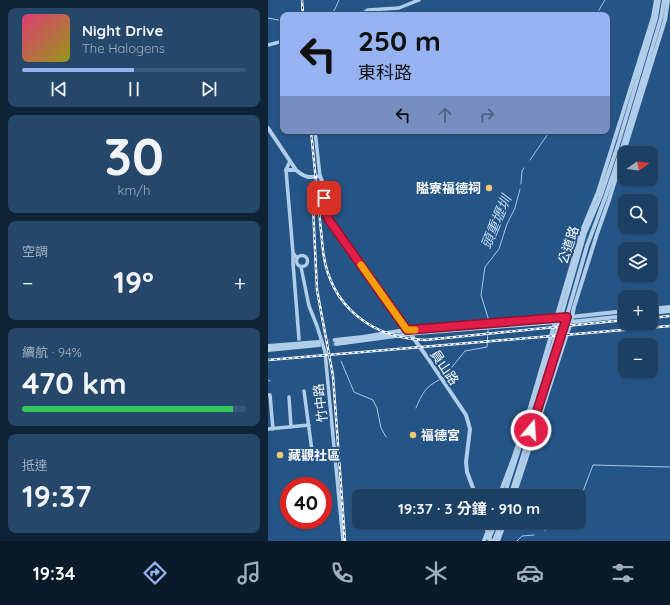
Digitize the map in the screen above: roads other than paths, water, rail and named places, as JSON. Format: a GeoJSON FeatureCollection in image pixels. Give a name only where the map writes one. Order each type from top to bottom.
{"type":"FeatureCollection","features":[{"type":"Feature","properties":{"kind":"street"},"geometry":{"type":"LineString","coordinates":[[365,12],[368,10],[399,8],[419,0]]}},
{"type":"Feature","properties":{"kind":"street","name":"公道路"},"geometry":{"type":"LineString","coordinates":[[558,320],[581,233],[598,192],[653,17],[656,0]]}},
{"type":"Feature","properties":{"kind":"street","name":"公道路"},"geometry":{"type":"LineString","coordinates":[[506,489],[585,233],[600,198],[617,148],[656,18],[659,0]]}},
{"type":"Feature","properties":{"kind":"street","name":"公道路"},"geometry":{"type":"LineString","coordinates":[[570,317],[587,246],[622,148],[661,18],[664,0]]}},
{"type":"Feature","properties":{"kind":"street","name":"公道路"},"geometry":{"type":"LineString","coordinates":[[512,489],[626,148],[665,20],[668,0]]}},
{"type":"Feature","properties":{"kind":"street"},"geometry":{"type":"LineString","coordinates":[[268,45],[280,42]]}},
{"type":"Feature","properties":{"kind":"street"},"geometry":{"type":"LineString","coordinates":[[268,128],[296,170],[307,178],[320,176],[315,134]]}},
{"type":"Feature","properties":{"kind":"street"},"geometry":{"type":"LineString","coordinates":[[290,161],[286,170],[299,339]]}},
{"type":"Feature","properties":{"kind":"street"},"geometry":{"type":"LineString","coordinates":[[286,170],[296,170]]}},
{"type":"Feature","properties":{"kind":"street","name":"員山路"},"geometry":{"type":"LineString","coordinates":[[320,176],[323,182],[326,210],[329,220],[411,334],[466,415],[470,429],[466,462],[467,472],[473,489]]}},
{"type":"Feature","properties":{"kind":"street"},"geometry":{"type":"LineString","coordinates":[[293,253],[297,258],[297,263],[301,267],[307,264],[307,259],[303,256],[297,258]]}},
{"type":"Feature","properties":{"kind":"street","name":"竹中路"},"geometry":{"type":"LineString","coordinates":[[301,267],[309,306],[318,326],[325,352],[341,504],[343,541]]}},
{"type":"Feature","properties":{"kind":"street"},"geometry":{"type":"LineString","coordinates":[[658,308],[670,307]]}},
{"type":"Feature","properties":{"kind":"street"},"geometry":{"type":"LineString","coordinates":[[658,312],[670,310]]}},
{"type":"Feature","properties":{"kind":"street"},"geometry":{"type":"LineString","coordinates":[[483,325],[407,330],[335,342],[503,323],[558,320],[570,317],[618,312]]}},
{"type":"Feature","properties":{"kind":"street"},"geometry":{"type":"LineString","coordinates":[[558,320],[568,322],[618,317]]}},
{"type":"Feature","properties":{"kind":"street","name":"公道路"},"geometry":{"type":"LineString","coordinates":[[516,489],[561,343]]}},
{"type":"Feature","properties":{"kind":"street"},"geometry":{"type":"LineString","coordinates":[[268,346],[319,344],[268,350]]}},
{"type":"Feature","properties":{"kind":"street"},"geometry":{"type":"LineString","coordinates":[[304,391],[312,451]]}},
{"type":"Feature","properties":{"kind":"street"},"geometry":{"type":"LineString","coordinates":[[268,395],[270,394],[273,428]]}},
{"type":"Feature","properties":{"kind":"street"},"geometry":{"type":"LineString","coordinates":[[289,397],[291,427]]}},
{"type":"Feature","properties":{"kind":"street"},"geometry":{"type":"LineString","coordinates":[[268,429],[309,425]]}},
{"type":"Feature","properties":{"kind":"street","name":"公道路"},"geometry":{"type":"LineString","coordinates":[[502,489],[515,460]]}},
{"type":"Feature","properties":{"kind":"street"},"geometry":{"type":"LineString","coordinates":[[494,541],[498,529]]}},
{"type":"Feature","properties":{"kind":"street"},"geometry":{"type":"LineString","coordinates":[[498,541],[502,529]]}},
{"type":"Feature","properties":{"kind":"street"},"geometry":{"type":"LineString","coordinates":[[484,541],[489,538]]}},
{"type":"Feature","properties":{"kind":"waterway"},"geometry":{"type":"LineString","coordinates":[[333,12],[339,0]]}},
{"type":"Feature","properties":{"kind":"waterway","name":"頭重壢圳"},"geometry":{"type":"LineString","coordinates":[[598,12],[605,0]]}},
{"type":"Feature","properties":{"kind":"waterway"},"geometry":{"type":"LineString","coordinates":[[268,18],[280,20]]}},
{"type":"Feature","properties":{"kind":"waterway","name":"頭重壢圳"},"geometry":{"type":"LineString","coordinates":[[530,160],[548,134]]}},
{"type":"Feature","properties":{"kind":"waterway","name":"頭重壢圳"},"geometry":{"type":"LineString","coordinates":[[521,184],[522,171],[524,168]]}},
{"type":"Feature","properties":{"kind":"waterway","name":"頭重壢圳"},"geometry":{"type":"LineString","coordinates":[[489,321],[481,295],[485,267],[499,249],[507,224],[515,208],[520,189]]}},
{"type":"Feature","properties":{"kind":"waterway","name":"頭重壢圳"},"geometry":{"type":"LineString","coordinates":[[444,377],[465,351],[487,347],[488,330]]}},
{"type":"Feature","properties":{"kind":"waterway","name":"頭重壢圳"},"geometry":{"type":"LineString","coordinates":[[341,361],[354,392],[373,400],[377,408],[381,428],[386,437]]}},
{"type":"Feature","properties":{"kind":"waterway","name":"頭重壢圳"},"geometry":{"type":"LineString","coordinates":[[416,408],[424,391],[430,385],[439,380]]}},
{"type":"Feature","properties":{"kind":"waterway"},"geometry":{"type":"LineString","coordinates":[[584,489],[593,465],[670,467]]}},
{"type":"Feature","properties":{"kind":"waterway"},"geometry":{"type":"LineString","coordinates":[[517,541],[522,536],[534,535]]}},
{"type":"Feature","properties":{"kind":"tunnel"},"geometry":{"type":"LineString","coordinates":[[320,342],[335,340]]}},
{"type":"Feature","properties":{"kind":"tunnel"},"geometry":{"type":"LineString","coordinates":[[320,345],[336,344]]}},
{"type":"Feature","properties":{"kind":"railway"},"geometry":{"type":"LineString","coordinates":[[302,0],[303,12]]}},
{"type":"Feature","properties":{"kind":"railway"},"geometry":{"type":"LineString","coordinates":[[311,134],[323,251],[327,271],[334,288],[344,303],[356,315],[371,325],[387,333],[405,338],[425,340],[618,321]]}},
{"type":"Feature","properties":{"kind":"railway"},"geometry":{"type":"LineString","coordinates":[[313,207],[317,290],[333,376],[345,541]]}},
{"type":"Feature","properties":{"kind":"railway"},"geometry":{"type":"LineString","coordinates":[[658,317],[670,316]]}},
{"type":"Feature","properties":{"kind":"railway"},"geometry":{"type":"LineString","coordinates":[[268,360],[670,326]]}},
{"type":"Feature","properties":{"kind":"place","name":"隘寮福德祠"},"geometry":{"type":"Point","coordinates":[489,188]}},
{"type":"Feature","properties":{"kind":"place","name":"福德宮"},"geometry":{"type":"Point","coordinates":[413,435]}},
{"type":"Feature","properties":{"kind":"place","name":"藏觀社區"},"geometry":{"type":"Point","coordinates":[280,455]}}]}
